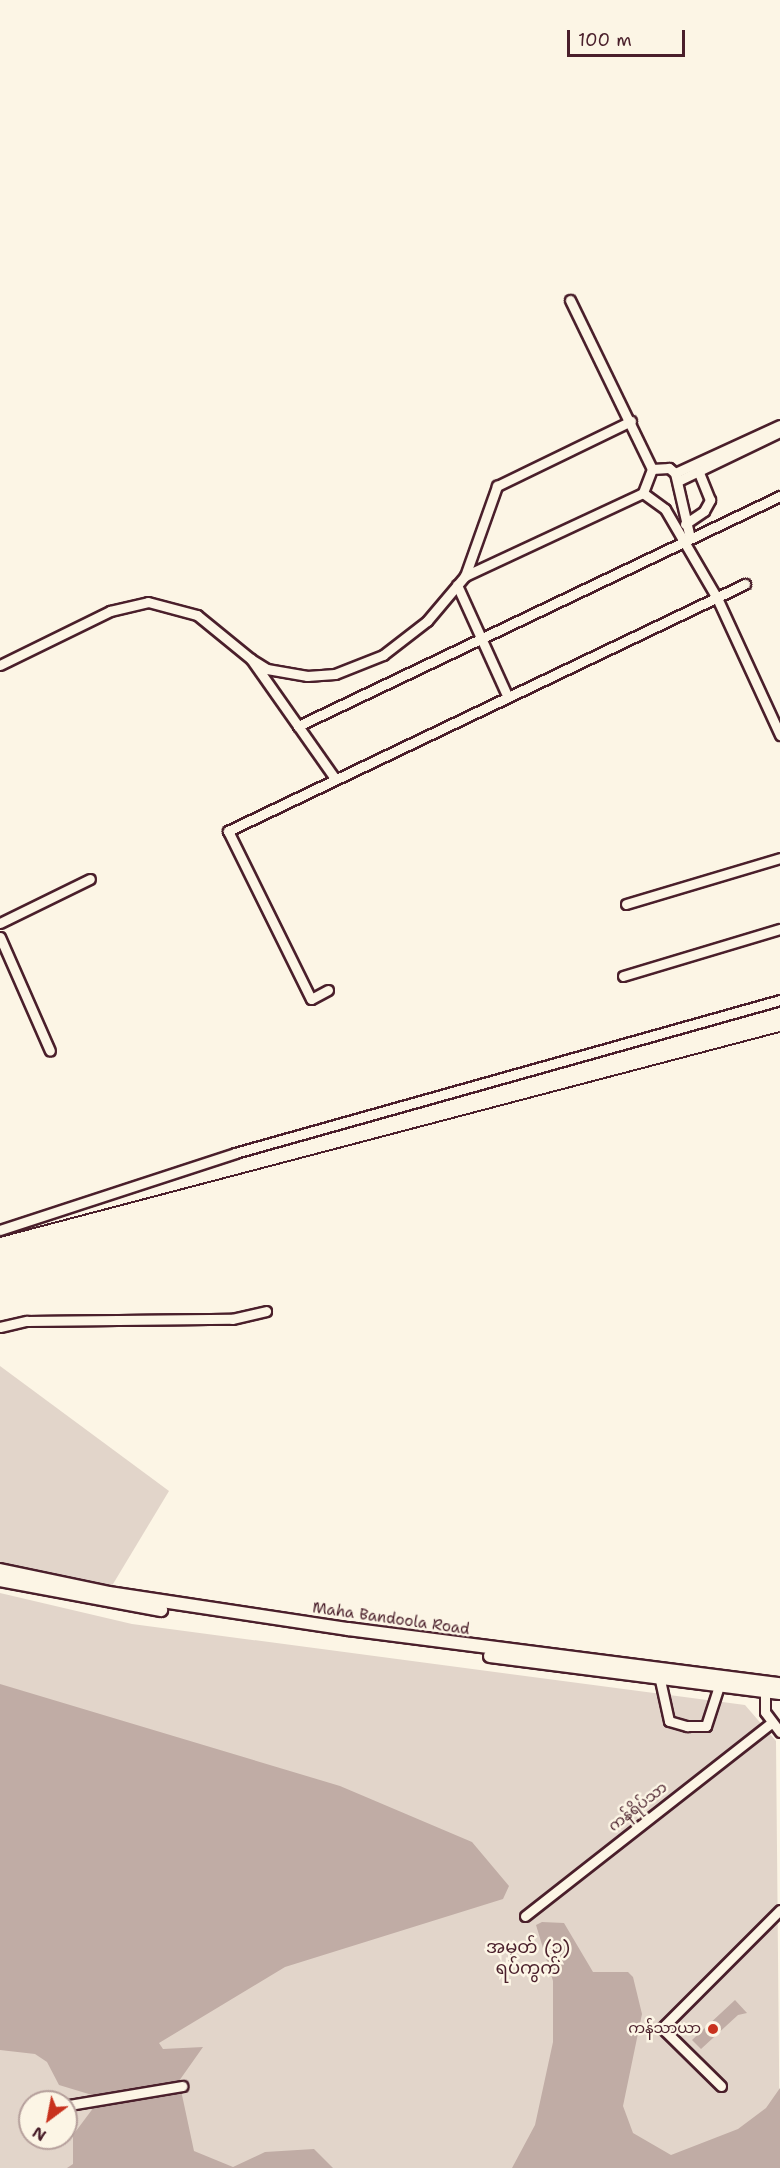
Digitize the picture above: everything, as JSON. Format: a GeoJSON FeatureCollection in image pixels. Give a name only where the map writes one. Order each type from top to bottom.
{"type":"FeatureCollection","features":[{"type":"Feature","properties":{"kind":"main road","name":"Maha Bandoola Road"},"geometry":{"type":"LineString","coordinates":[[0,1570],[132,1597],[780,1693]]}},
{"type":"Feature","properties":{"kind":"main road","name":"Maha Bandoola Road"},"geometry":{"type":"LineString","coordinates":[[0,1580],[110,1602],[718,1688],[765,1689],[780,1684]]}},
{"type":"Feature","properties":{"kind":"street"},"geometry":{"type":"LineString","coordinates":[[465,576],[643,492],[652,469],[570,300]]}},
{"type":"Feature","properties":{"kind":"street"},"geometry":{"type":"LineString","coordinates":[[251,659],[296,675],[335,674],[363,665],[420,628],[465,576],[497,486],[630,421]]}},
{"type":"Feature","properties":{"kind":"street"},"geometry":{"type":"LineString","coordinates":[[677,477],[780,425]]}},
{"type":"Feature","properties":{"kind":"street"},"geometry":{"type":"LineString","coordinates":[[677,477],[698,471],[780,432]]}},
{"type":"Feature","properties":{"kind":"street"},"geometry":{"type":"LineString","coordinates":[[652,469],[669,468],[677,477],[687,540]]}},
{"type":"Feature","properties":{"kind":"street"},"geometry":{"type":"LineString","coordinates":[[685,524],[704,511],[710,500],[698,471]]}},
{"type":"Feature","properties":{"kind":"street"},"geometry":{"type":"LineString","coordinates":[[643,492],[665,509],[687,540],[717,598],[780,735]]}},
{"type":"Feature","properties":{"kind":"street"},"geometry":{"type":"LineString","coordinates":[[298,726],[780,496]]}},
{"type":"Feature","properties":{"kind":"street"},"geometry":{"type":"LineString","coordinates":[[328,990],[310,999],[228,831],[334,777],[745,584]]}},
{"type":"Feature","properties":{"kind":"street"},"geometry":{"type":"LineString","coordinates":[[457,585],[507,695]]}},
{"type":"Feature","properties":{"kind":"street"},"geometry":{"type":"LineString","coordinates":[[0,665],[110,611],[148,602],[197,615],[251,659],[334,777]]}},
{"type":"Feature","properties":{"kind":"street"},"geometry":{"type":"LineString","coordinates":[[626,904],[780,858]]}},
{"type":"Feature","properties":{"kind":"street"},"geometry":{"type":"LineString","coordinates":[[0,923],[90,879]]}},
{"type":"Feature","properties":{"kind":"street"},"geometry":{"type":"LineString","coordinates":[[623,976],[780,929]]}},
{"type":"Feature","properties":{"kind":"street"},"geometry":{"type":"LineString","coordinates":[[0,937],[50,1051]]}},
{"type":"Feature","properties":{"kind":"street"},"geometry":{"type":"LineString","coordinates":[[0,1230],[235,1153],[780,1000]]}},
{"type":"Feature","properties":{"kind":"street"},"geometry":{"type":"LineString","coordinates":[[0,1327],[27,1322],[232,1318],[266,1311]]}},
{"type":"Feature","properties":{"kind":"street"},"geometry":{"type":"LineString","coordinates":[[660,1680],[669,1721],[687,1726],[706,1726],[718,1688]]}},
{"type":"Feature","properties":{"kind":"street"},"geometry":{"type":"LineString","coordinates":[[765,1689],[771,1723],[780,1731]]}},
{"type":"Feature","properties":{"kind":"street","name":"ကန်ရိပ်သာ"},"geometry":{"type":"LineString","coordinates":[[525,1916],[771,1723]]}},
{"type":"Feature","properties":{"kind":"street"},"geometry":{"type":"LineString","coordinates":[[721,2086],[662,2028],[780,1911]]}},
{"type":"Feature","properties":{"kind":"street"},"geometry":{"type":"LineString","coordinates":[[78,2103],[182,2086]]}},
{"type":"Feature","properties":{"kind":"shaded area"},"geometry":{"type":"Polygon","coordinates":[[[0,1366],[169,1491],[107,1594],[0,1569],[0,1366]]]}},
{"type":"Feature","properties":{"kind":"shaded area"},"geometry":{"type":"Polygon","coordinates":[[[0,1593],[132,1624],[745,1705],[776,1741],[780,2168],[0,2168],[0,1593]]]}},
{"type":"Feature","properties":{"kind":"shaded area"},"geometry":{"type":"Polygon","coordinates":[[[0,1684],[340,1786],[472,1842],[509,1886],[503,1899],[285,1967],[159,2043],[163,2049],[203,2047],[179,2081],[194,2151],[233,2167],[265,2152],[314,2149],[333,2168],[67,2168],[73,2164],[73,2150],[78,2150],[78,2128],[94,2107],[92,2095],[59,2085],[47,2062],[35,2054],[0,2050],[0,1684]]]}},
{"type":"Feature","properties":{"kind":"shaded area"},"geometry":{"type":"Polygon","coordinates":[[[542,1922],[564,1923],[593,1972],[628,1972],[633,1977],[642,2014],[623,2106],[633,2133],[671,2155],[738,2129],[766,2108],[780,2088],[780,2168],[512,2168],[535,2125],[553,2042],[553,1981],[536,1925],[542,1922]]]}},
{"type":"Feature","properties":{"kind":"shaded area","name":"ကန်သာယာ"},"geometry":{"type":"Polygon","coordinates":[[[735,2000],[747,2013],[738,2015],[701,2049],[692,2040],[735,2000]]]}},
{"type":"Feature","properties":{"kind":"railway"},"geometry":{"type":"LineString","coordinates":[[0,1237],[780,1032]]}},
{"type":"Feature","properties":{"kind":"place","name":"ကန်သာယာ"},"geometry":{"type":"Point","coordinates":[713,2029]}},
{"type":"Feature","properties":{"kind":"district","name":"အမှတ် (၃) ရပ်ကွက်"},"geometry":{"type":"Point","coordinates":[528,1958]}}]}
